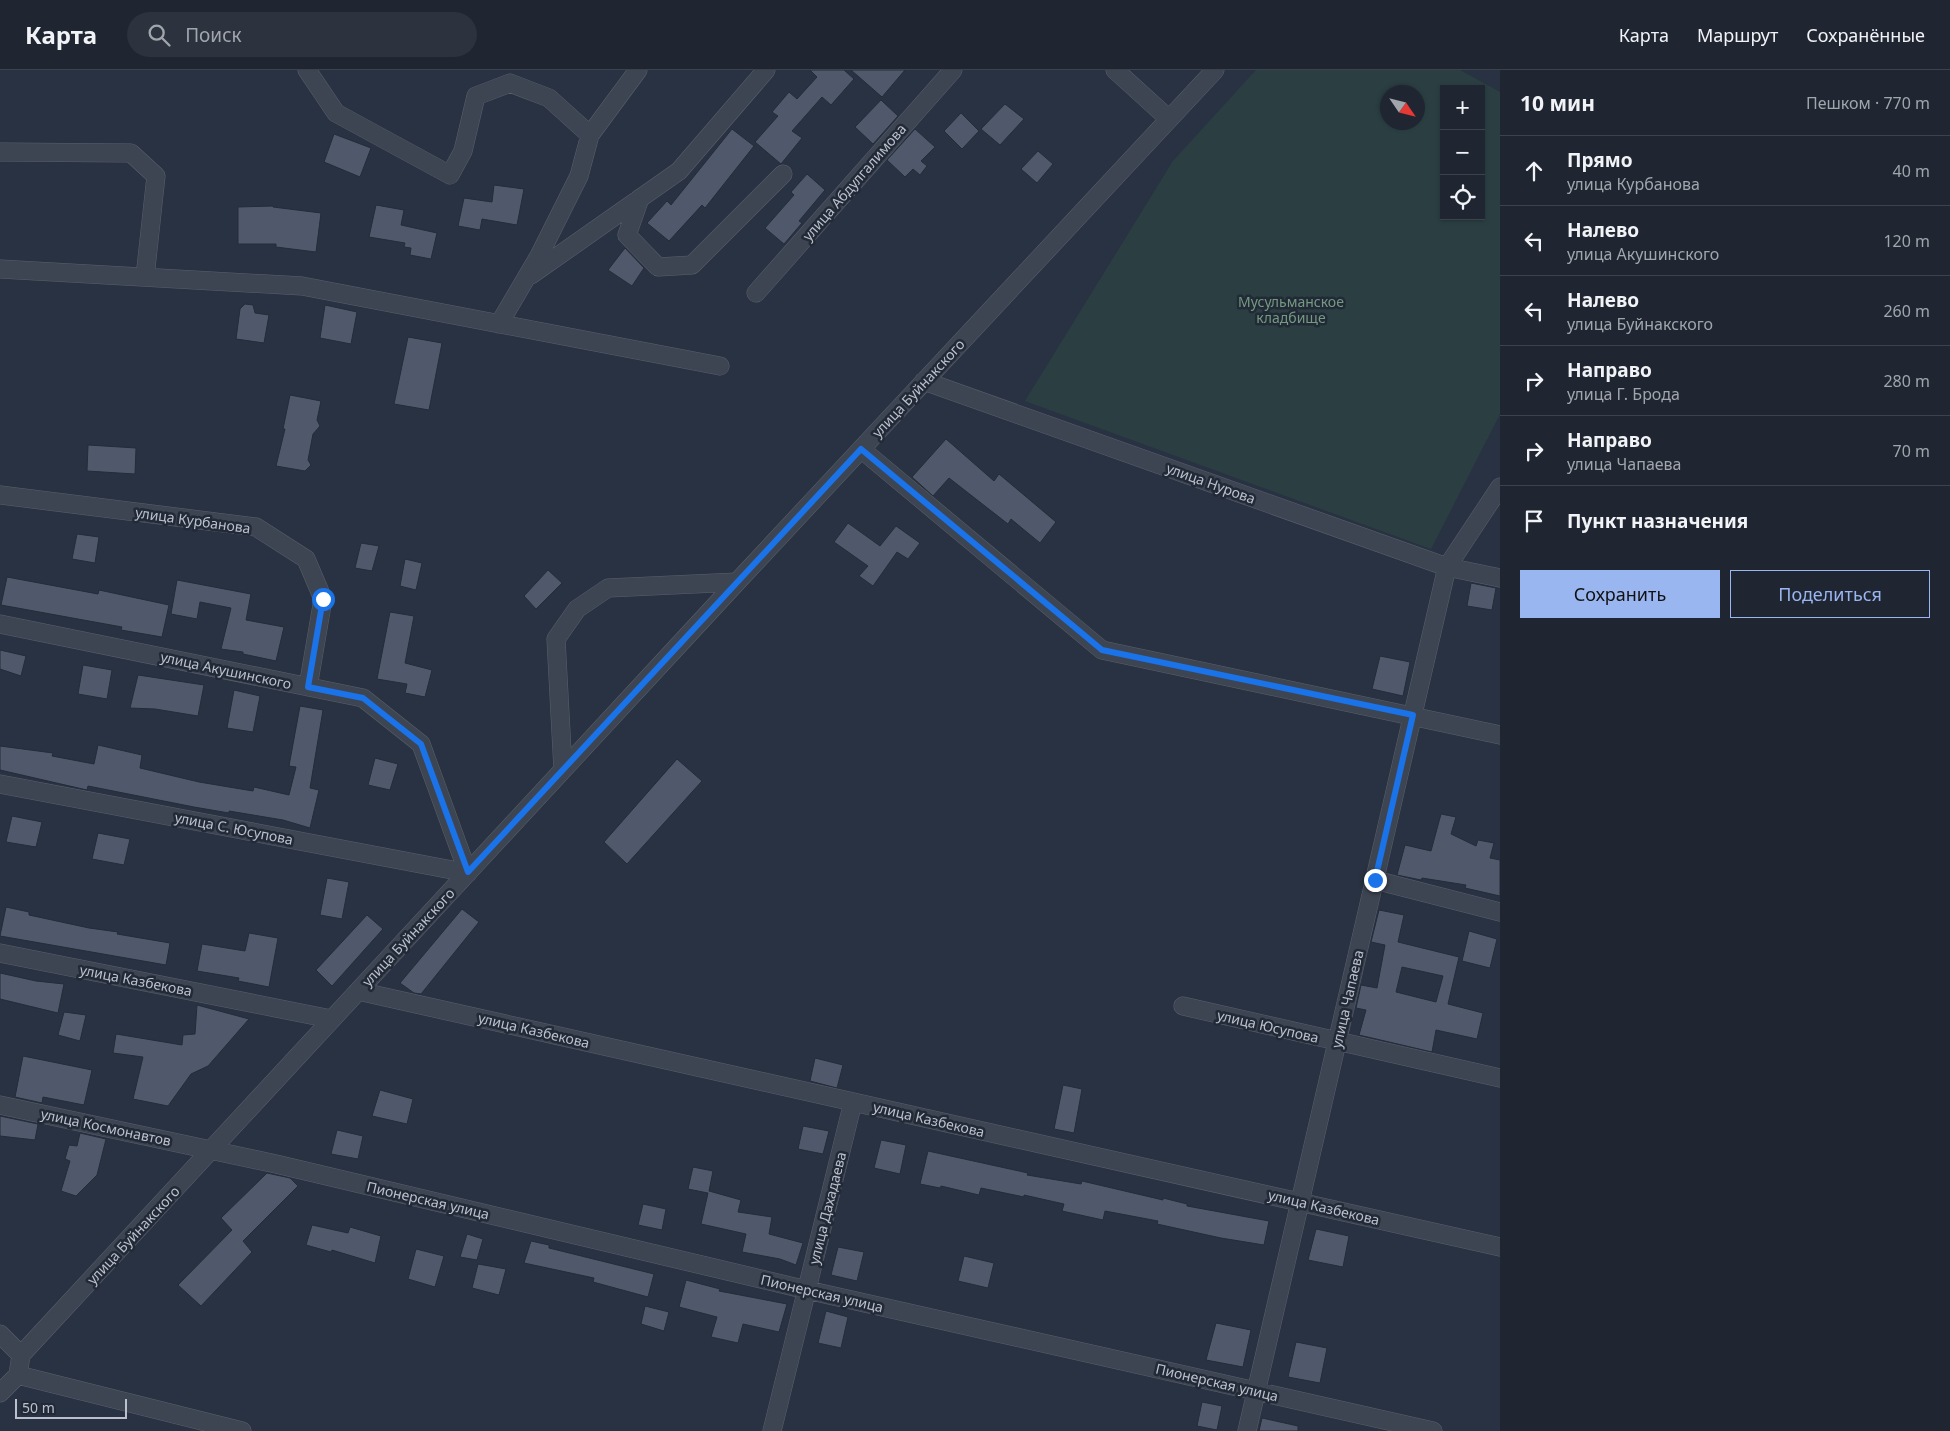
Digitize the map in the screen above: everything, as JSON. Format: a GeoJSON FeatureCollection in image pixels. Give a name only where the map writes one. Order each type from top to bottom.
{"type":"FeatureCollection","features":[{"type":"Feature","properties":{"kind":"street"},"geometry":{"type":"LineString","coordinates":[[307,70],[336,113],[450,175],[463,151],[476,96],[510,83],[548,98],[590,135]]}},
{"type":"Feature","properties":{"kind":"street"},"geometry":{"type":"LineString","coordinates":[[499,324],[539,256],[579,176],[590,135],[638,70]]}},
{"type":"Feature","properties":{"kind":"street"},"geometry":{"type":"LineString","coordinates":[[525,279],[679,171],[766,70]]}},
{"type":"Feature","properties":{"kind":"street","name":"улица Абдулгалимова"},"geometry":{"type":"LineString","coordinates":[[756,293],[953,70]]}},
{"type":"Feature","properties":{"kind":"street"},"geometry":{"type":"LineString","coordinates":[[1115,70],[1169,120]]}},
{"type":"Feature","properties":{"kind":"street","name":"улица Буйнакского"},"geometry":{"type":"LineString","coordinates":[[21,1355],[331,1019],[1215,70]]}},
{"type":"Feature","properties":{"kind":"street"},"geometry":{"type":"LineString","coordinates":[[0,152],[131,153],[156,176],[145,277]]}},
{"type":"Feature","properties":{"kind":"street"},"geometry":{"type":"LineString","coordinates":[[640,198],[628,235],[658,266],[692,265],[783,174]]}},
{"type":"Feature","properties":{"kind":"street"},"geometry":{"type":"LineString","coordinates":[[0,269],[302,286],[720,366]]}},
{"type":"Feature","properties":{"kind":"street","name":"улица Нурова"},"geometry":{"type":"LineString","coordinates":[[924,381],[1447,567],[1500,578]]}},
{"type":"Feature","properties":{"kind":"street"},"geometry":{"type":"LineString","coordinates":[[861,449],[1102,650],[1500,735]]}},
{"type":"Feature","properties":{"kind":"street"},"geometry":{"type":"LineString","coordinates":[[1447,567],[1500,487]]}},
{"type":"Feature","properties":{"kind":"street","name":"улица Курбанова"},"geometry":{"type":"LineString","coordinates":[[0,495],[256,527],[306,560],[323,599],[308,687]]}},
{"type":"Feature","properties":{"kind":"street","name":"улица Чапаева"},"geometry":{"type":"LineString","coordinates":[[1247,1431],[1447,567]]}},
{"type":"Feature","properties":{"kind":"street"},"geometry":{"type":"LineString","coordinates":[[563,770],[556,639],[577,609],[608,588],[738,582]]}},
{"type":"Feature","properties":{"kind":"street","name":"улица Акушинского"},"geometry":{"type":"LineString","coordinates":[[0,624],[363,698],[421,744],[468,872]]}},
{"type":"Feature","properties":{"kind":"street","name":"улица С. Юсупова"},"geometry":{"type":"LineString","coordinates":[[0,784],[468,872]]}},
{"type":"Feature","properties":{"kind":"street"},"geometry":{"type":"LineString","coordinates":[[1375,880],[1500,912]]}},
{"type":"Feature","properties":{"kind":"street","name":"улица Казбекова"},"geometry":{"type":"LineString","coordinates":[[0,953],[331,1019]]}},
{"type":"Feature","properties":{"kind":"street","name":"улица Казбекова"},"geometry":{"type":"LineString","coordinates":[[358,991],[1500,1247]]}},
{"type":"Feature","properties":{"kind":"street","name":"улица Юсупова"},"geometry":{"type":"LineString","coordinates":[[1183,1006],[1500,1078]]}},
{"type":"Feature","properties":{"kind":"street","name":"улица Дахадаева"},"geometry":{"type":"LineString","coordinates":[[772,1431],[853,1102]]}},
{"type":"Feature","properties":{"kind":"street","name":"улица Космонавтов"},"geometry":{"type":"LineString","coordinates":[[0,1105],[212,1150]]}},
{"type":"Feature","properties":{"kind":"street","name":"Пионерская улица"},"geometry":{"type":"LineString","coordinates":[[212,1150],[807,1290],[1434,1431]]}},
{"type":"Feature","properties":{"kind":"street"},"geometry":{"type":"LineString","coordinates":[[0,1334],[21,1355],[18,1375],[0,1393]]}},
{"type":"Feature","properties":{"kind":"street"},"geometry":{"type":"LineString","coordinates":[[18,1375],[242,1431]]}},
{"type":"Feature","properties":{"kind":"green space","name":"Мусульманское кладбище"},"geometry":{"type":"Polygon","coordinates":[[[1256,70],[1460,70],[1500,92],[1500,414],[1431,549],[1025,401],[1173,161],[1256,70]]]}},
{"type":"Feature","properties":{"kind":"building"},"geometry":{"type":"Polygon","coordinates":[[[810,70],[844,70],[854,79],[831,105],[822,97],[792,131],[802,138],[781,164],[755,142],[778,116],[772,112],[789,92],[797,99],[817,77],[810,70]]]}},
{"type":"Feature","properties":{"kind":"building"},"geometry":{"type":"Polygon","coordinates":[[[851,70],[905,70],[882,97],[851,70]]]}},
{"type":"Feature","properties":{"kind":"building"},"geometry":{"type":"Polygon","coordinates":[[[881,100],[898,116],[873,144],[855,127],[881,100]]]}},
{"type":"Feature","properties":{"kind":"building"},"geometry":{"type":"Polygon","coordinates":[[[1005,104],[1024,119],[1000,145],[981,129],[1005,104]]]}},
{"type":"Feature","properties":{"kind":"building"},"geometry":{"type":"Polygon","coordinates":[[[961,113],[979,131],[962,149],[944,131],[961,113]]]}},
{"type":"Feature","properties":{"kind":"building"},"geometry":{"type":"Polygon","coordinates":[[[732,129],[754,146],[705,208],[702,205],[669,241],[647,223],[667,201],[671,205],[732,129]]]}},
{"type":"Feature","properties":{"kind":"building"},"geometry":{"type":"Polygon","coordinates":[[[915,129],[935,147],[921,161],[927,166],[920,175],[913,169],[905,177],[887,160],[915,129]]]}},
{"type":"Feature","properties":{"kind":"building"},"geometry":{"type":"Polygon","coordinates":[[[334,134],[371,148],[360,177],[324,162],[334,134]]]}},
{"type":"Feature","properties":{"kind":"building"},"geometry":{"type":"Polygon","coordinates":[[[1038,151],[1053,164],[1037,183],[1021,169],[1038,151]]]}},
{"type":"Feature","properties":{"kind":"building"},"geometry":{"type":"Polygon","coordinates":[[[807,174],[825,190],[799,221],[802,223],[784,244],[765,228],[794,195],[791,192],[807,174]]]}},
{"type":"Feature","properties":{"kind":"building"},"geometry":{"type":"Polygon","coordinates":[[[494,185],[524,189],[517,225],[482,219],[480,230],[458,226],[464,198],[492,202],[494,185]]]}},
{"type":"Feature","properties":{"kind":"building"},"geometry":{"type":"Polygon","coordinates":[[[376,205],[404,210],[401,225],[437,233],[431,259],[410,255],[411,248],[404,247],[405,243],[369,237],[376,205]]]}},
{"type":"Feature","properties":{"kind":"building"},"geometry":{"type":"Polygon","coordinates":[[[273,206],[321,213],[316,252],[276,247],[276,244],[238,244],[238,207],[273,206]]]}},
{"type":"Feature","properties":{"kind":"building"},"geometry":{"type":"Polygon","coordinates":[[[625,248],[644,268],[632,286],[608,270],[625,248]]]}},
{"type":"Feature","properties":{"kind":"building"},"geometry":{"type":"Polygon","coordinates":[[[245,304],[253,305],[255,313],[269,315],[264,343],[236,339],[240,309],[245,304]]]}},
{"type":"Feature","properties":{"kind":"building"},"geometry":{"type":"Polygon","coordinates":[[[325,305],[357,312],[351,344],[320,338],[325,305]]]}},
{"type":"Feature","properties":{"kind":"building"},"geometry":{"type":"Polygon","coordinates":[[[408,337],[442,343],[429,410],[394,404],[408,337]]]}},
{"type":"Feature","properties":{"kind":"building"},"geometry":{"type":"Polygon","coordinates":[[[290,395],[321,401],[317,420],[320,426],[313,434],[308,460],[311,465],[305,471],[276,466],[285,429],[283,429],[290,395]]]}},
{"type":"Feature","properties":{"kind":"building"},"geometry":{"type":"Polygon","coordinates":[[[946,439],[994,481],[999,474],[1056,522],[1040,543],[1011,519],[1008,524],[949,478],[933,496],[912,477],[946,439]]]}},
{"type":"Feature","properties":{"kind":"building"},"geometry":{"type":"Polygon","coordinates":[[[88,445],[136,448],[135,474],[87,471],[88,445]]]}},
{"type":"Feature","properties":{"kind":"building"},"geometry":{"type":"Polygon","coordinates":[[[848,523],[880,546],[896,526],[920,543],[908,559],[897,552],[873,586],[859,576],[868,566],[834,542],[848,523]]]}},
{"type":"Feature","properties":{"kind":"building"},"geometry":{"type":"Polygon","coordinates":[[[77,534],[99,537],[95,563],[72,559],[77,534]]]}},
{"type":"Feature","properties":{"kind":"building"},"geometry":{"type":"Polygon","coordinates":[[[361,543],[379,546],[372,571],[355,568],[361,543]]]}},
{"type":"Feature","properties":{"kind":"building"},"geometry":{"type":"Polygon","coordinates":[[[405,559],[422,563],[416,590],[400,586],[405,559]]]}},
{"type":"Feature","properties":{"kind":"building"},"geometry":{"type":"Polygon","coordinates":[[[548,570],[562,583],[536,609],[524,596],[548,570]]]}},
{"type":"Feature","properties":{"kind":"building"},"geometry":{"type":"Polygon","coordinates":[[[7,577],[98,594],[99,590],[169,605],[162,637],[121,630],[122,627],[1,605],[7,577]]]}},
{"type":"Feature","properties":{"kind":"building"},"geometry":{"type":"Polygon","coordinates":[[[177,580],[251,594],[246,620],[284,627],[276,661],[243,654],[243,652],[221,649],[231,608],[200,602],[197,619],[171,614],[177,580]]]}},
{"type":"Feature","properties":{"kind":"building"},"geometry":{"type":"Polygon","coordinates":[[[1471,583],[1496,588],[1492,610],[1467,606],[1471,583]]]}},
{"type":"Feature","properties":{"kind":"building"},"geometry":{"type":"Polygon","coordinates":[[[390,612],[414,616],[405,663],[432,670],[425,697],[405,693],[407,684],[377,679],[390,612]]]}},
{"type":"Feature","properties":{"kind":"building"},"geometry":{"type":"Polygon","coordinates":[[[0,650],[26,656],[21,676],[0,669],[0,650]]]}},
{"type":"Feature","properties":{"kind":"building"},"geometry":{"type":"Polygon","coordinates":[[[1380,656],[1410,662],[1403,696],[1372,689],[1380,656]]]}},
{"type":"Feature","properties":{"kind":"building"},"geometry":{"type":"Polygon","coordinates":[[[83,665],[112,670],[107,699],[78,694],[83,665]]]}},
{"type":"Feature","properties":{"kind":"building"},"geometry":{"type":"Polygon","coordinates":[[[138,675],[204,685],[198,716],[155,709],[130,708],[138,675]]]}},
{"type":"Feature","properties":{"kind":"building"},"geometry":{"type":"Polygon","coordinates":[[[234,690],[260,696],[253,732],[227,728],[234,690]]]}},
{"type":"Feature","properties":{"kind":"building"},"geometry":{"type":"Polygon","coordinates":[[[300,706],[323,710],[310,788],[319,790],[310,828],[283,820],[194,807],[88,786],[87,790],[0,770],[0,746],[53,753],[52,756],[94,764],[98,745],[142,755],[140,768],[199,782],[253,791],[254,787],[289,795],[296,767],[289,766],[300,706]]]}},
{"type":"Feature","properties":{"kind":"building"},"geometry":{"type":"Polygon","coordinates":[[[375,758],[398,764],[390,790],[368,785],[375,758]]]}},
{"type":"Feature","properties":{"kind":"building"},"geometry":{"type":"Polygon","coordinates":[[[677,759],[702,781],[627,864],[604,842],[677,759]]]}},
{"type":"Feature","properties":{"kind":"building"},"geometry":{"type":"Polygon","coordinates":[[[1441,814],[1456,817],[1451,834],[1476,846],[1478,840],[1494,843],[1490,858],[1500,860],[1500,896],[1465,888],[1466,885],[1422,878],[1421,880],[1397,875],[1405,845],[1431,851],[1441,814]]]}},
{"type":"Feature","properties":{"kind":"building"},"geometry":{"type":"Polygon","coordinates":[[[12,816],[42,822],[36,847],[6,842],[12,816]]]}},
{"type":"Feature","properties":{"kind":"building"},"geometry":{"type":"Polygon","coordinates":[[[98,833],[130,839],[124,865],[92,859],[98,833]]]}},
{"type":"Feature","properties":{"kind":"building"},"geometry":{"type":"Polygon","coordinates":[[[327,878],[349,882],[342,919],[320,915],[327,878]]]}},
{"type":"Feature","properties":{"kind":"building"},"geometry":{"type":"Polygon","coordinates":[[[6,907],[29,912],[29,915],[170,943],[166,965],[0,936],[6,907]]]}},
{"type":"Feature","properties":{"kind":"building"},"geometry":{"type":"Polygon","coordinates":[[[462,909],[479,922],[421,994],[414,993],[400,983],[462,909]]]}},
{"type":"Feature","properties":{"kind":"building"},"geometry":{"type":"Polygon","coordinates":[[[1379,910],[1404,915],[1398,942],[1459,957],[1448,1004],[1483,1013],[1477,1039],[1436,1030],[1432,1052],[1359,1035],[1366,1010],[1356,1008],[1361,985],[1377,988],[1385,945],[1371,942],[1379,910]],[[1402,967],[1396,992],[1436,1002],[1443,976],[1402,967]]]}},
{"type":"Feature","properties":{"kind":"building"},"geometry":{"type":"Polygon","coordinates":[[[367,915],[383,929],[332,986],[316,970],[367,915]]]}},
{"type":"Feature","properties":{"kind":"building"},"geometry":{"type":"Polygon","coordinates":[[[1469,931],[1497,939],[1490,968],[1462,961],[1469,931]]]}},
{"type":"Feature","properties":{"kind":"building"},"geometry":{"type":"Polygon","coordinates":[[[249,933],[278,938],[269,987],[238,981],[239,978],[197,971],[202,944],[245,951],[249,933]]]}},
{"type":"Feature","properties":{"kind":"building"},"geometry":{"type":"Polygon","coordinates":[[[0,973],[36,981],[64,984],[58,1013],[0,999],[0,973]]]}},
{"type":"Feature","properties":{"kind":"building"},"geometry":{"type":"Polygon","coordinates":[[[197,1005],[249,1019],[208,1066],[191,1074],[168,1106],[133,1099],[143,1057],[113,1053],[116,1034],[182,1045],[183,1035],[195,1034],[197,1005]]]}},
{"type":"Feature","properties":{"kind":"building"},"geometry":{"type":"Polygon","coordinates":[[[64,1012],[86,1015],[80,1041],[58,1035],[64,1012]]]}},
{"type":"Feature","properties":{"kind":"building"},"geometry":{"type":"Polygon","coordinates":[[[23,1056],[92,1070],[84,1105],[43,1097],[42,1103],[15,1097],[23,1056]]]}},
{"type":"Feature","properties":{"kind":"building"},"geometry":{"type":"Polygon","coordinates":[[[815,1058],[843,1065],[837,1088],[810,1081],[815,1058]]]}},
{"type":"Feature","properties":{"kind":"building"},"geometry":{"type":"Polygon","coordinates":[[[1063,1085],[1082,1089],[1074,1133],[1054,1129],[1063,1085]]]}},
{"type":"Feature","properties":{"kind":"building"},"geometry":{"type":"Polygon","coordinates":[[[380,1090],[413,1099],[407,1124],[372,1116],[380,1090]]]}},
{"type":"Feature","properties":{"kind":"building"},"geometry":{"type":"Polygon","coordinates":[[[0,1116],[38,1124],[35,1140],[0,1136],[0,1116]]]}},
{"type":"Feature","properties":{"kind":"building"},"geometry":{"type":"Polygon","coordinates":[[[803,1126],[829,1131],[823,1154],[798,1149],[803,1126]]]}},
{"type":"Feature","properties":{"kind":"building"},"geometry":{"type":"Polygon","coordinates":[[[337,1130],[363,1136],[358,1159],[331,1154],[337,1130]]]}},
{"type":"Feature","properties":{"kind":"building"},"geometry":{"type":"Polygon","coordinates":[[[80,1133],[106,1139],[97,1175],[76,1196],[61,1191],[70,1161],[65,1159],[69,1145],[77,1146],[80,1133]]]}},
{"type":"Feature","properties":{"kind":"building"},"geometry":{"type":"Polygon","coordinates":[[[881,1140],[906,1145],[900,1174],[874,1168],[881,1140]]]}},
{"type":"Feature","properties":{"kind":"building"},"geometry":{"type":"Polygon","coordinates":[[[928,1151],[1028,1173],[1027,1175],[1081,1184],[1082,1181],[1163,1200],[1163,1198],[1187,1204],[1187,1206],[1269,1221],[1264,1245],[1221,1238],[1157,1224],[1158,1221],[1105,1211],[1103,1220],[1062,1211],[1064,1204],[1024,1195],[1024,1197],[981,1188],[979,1195],[941,1186],[940,1188],[920,1184],[928,1151]]]}},
{"type":"Feature","properties":{"kind":"building"},"geometry":{"type":"Polygon","coordinates":[[[693,1167],[713,1171],[709,1191],[741,1200],[738,1212],[772,1217],[769,1234],[803,1243],[796,1265],[780,1259],[742,1252],[746,1234],[701,1224],[708,1193],[688,1189],[693,1167]]]}},
{"type":"Feature","properties":{"kind":"building"},"geometry":{"type":"Polygon","coordinates":[[[267,1173],[290,1178],[298,1186],[243,1241],[252,1252],[201,1306],[178,1285],[232,1230],[221,1218],[267,1173]]]}},
{"type":"Feature","properties":{"kind":"building"},"geometry":{"type":"Polygon","coordinates":[[[643,1204],[666,1209],[662,1230],[638,1225],[643,1204]]]}},
{"type":"Feature","properties":{"kind":"building"},"geometry":{"type":"Polygon","coordinates":[[[312,1225],[348,1233],[350,1227],[381,1236],[375,1263],[332,1250],[331,1252],[306,1245],[312,1225]]]}},
{"type":"Feature","properties":{"kind":"building"},"geometry":{"type":"Polygon","coordinates":[[[1316,1229],[1349,1236],[1343,1267],[1308,1260],[1316,1229]]]}},
{"type":"Feature","properties":{"kind":"building"},"geometry":{"type":"Polygon","coordinates":[[[467,1234],[483,1239],[477,1260],[460,1257],[467,1234]]]}},
{"type":"Feature","properties":{"kind":"building"},"geometry":{"type":"Polygon","coordinates":[[[531,1241],[549,1245],[549,1248],[654,1274],[648,1297],[593,1282],[594,1278],[524,1263],[531,1241]]]}},
{"type":"Feature","properties":{"kind":"building"},"geometry":{"type":"Polygon","coordinates":[[[838,1247],[864,1252],[857,1281],[831,1275],[838,1247]]]}},
{"type":"Feature","properties":{"kind":"building"},"geometry":{"type":"Polygon","coordinates":[[[416,1249],[444,1256],[435,1287],[408,1279],[416,1249]]]}},
{"type":"Feature","properties":{"kind":"building"},"geometry":{"type":"Polygon","coordinates":[[[964,1256],[994,1263],[988,1288],[958,1281],[964,1256]]]}},
{"type":"Feature","properties":{"kind":"building"},"geometry":{"type":"Polygon","coordinates":[[[478,1264],[506,1269],[499,1295],[472,1288],[478,1264]]]}},
{"type":"Feature","properties":{"kind":"building"},"geometry":{"type":"Polygon","coordinates":[[[686,1280],[720,1289],[719,1291],[787,1304],[779,1332],[743,1324],[738,1343],[711,1337],[717,1317],[679,1307],[686,1280]]]}},
{"type":"Feature","properties":{"kind":"building"},"geometry":{"type":"Polygon","coordinates":[[[645,1306],[669,1312],[664,1331],[641,1324],[645,1306]]]}},
{"type":"Feature","properties":{"kind":"building"},"geometry":{"type":"Polygon","coordinates":[[[826,1311],[848,1317],[841,1348],[818,1343],[826,1311]]]}},
{"type":"Feature","properties":{"kind":"building"},"geometry":{"type":"Polygon","coordinates":[[[1216,1323],[1251,1330],[1243,1367],[1206,1360],[1216,1323]]]}},
{"type":"Feature","properties":{"kind":"building"},"geometry":{"type":"Polygon","coordinates":[[[1296,1342],[1327,1348],[1320,1383],[1288,1377],[1296,1342]]]}},
{"type":"Feature","properties":{"kind":"building"},"geometry":{"type":"Polygon","coordinates":[[[1202,1402],[1222,1406],[1217,1430],[1197,1426],[1202,1402]]]}},
{"type":"Feature","properties":{"kind":"building"},"geometry":{"type":"Polygon","coordinates":[[[1262,1418],[1298,1426],[1298,1431],[1259,1431],[1262,1418]]]}},
{"type":"Feature","properties":{"kind":"route"},"geometry":{"type":"LineString","coordinates":[[323,599],[308,687],[363,698],[421,744],[468,872],[861,449],[1102,650],[1413,715],[1375,880]]}}]}
